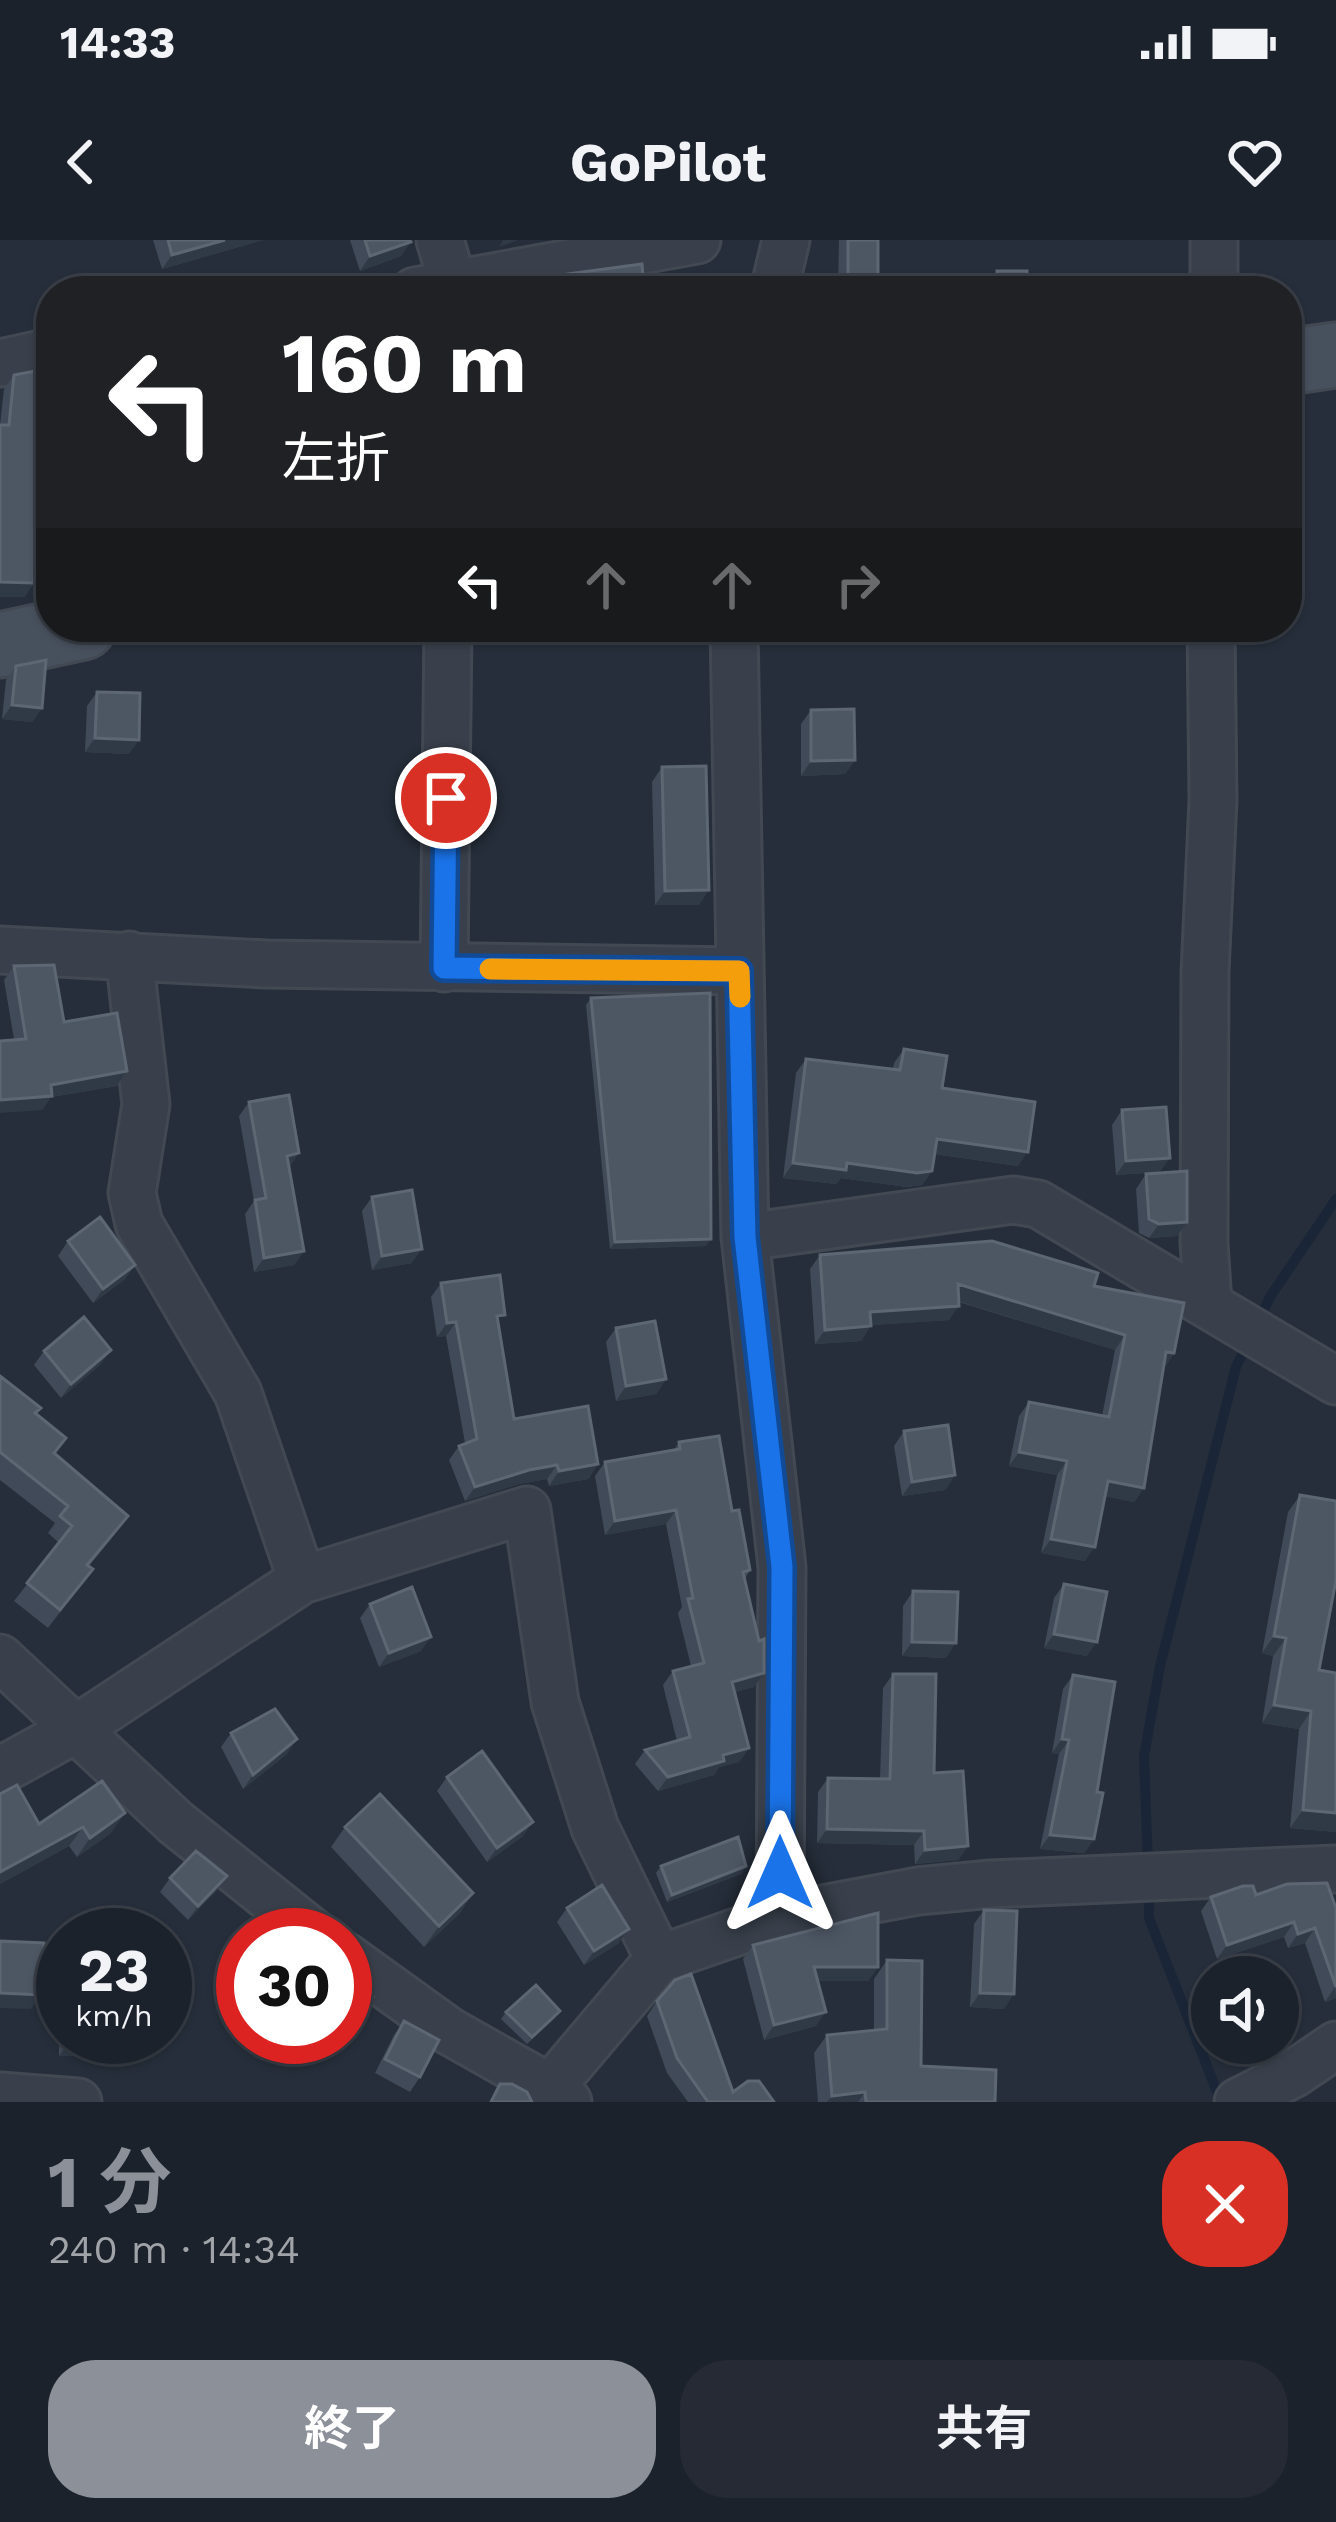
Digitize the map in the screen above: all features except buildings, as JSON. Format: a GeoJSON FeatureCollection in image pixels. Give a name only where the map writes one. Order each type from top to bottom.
{"type":"FeatureCollection","features":[{"type":"Feature","properties":{"kind":"street"},"geometry":{"type":"LineString","coordinates":[[440,240],[441,276]]}},
{"type":"Feature","properties":{"kind":"street"},"geometry":{"type":"LineString","coordinates":[[510,276],[697,240]]}},
{"type":"Feature","properties":{"kind":"street"},"geometry":{"type":"LineString","coordinates":[[778,276],[786,240]]}},
{"type":"Feature","properties":{"kind":"street"},"geometry":{"type":"LineString","coordinates":[[1214,240],[1214,276]]}},
{"type":"Feature","properties":{"kind":"street"},"geometry":{"type":"LineString","coordinates":[[0,363],[36,355]]}},
{"type":"Feature","properties":{"kind":"street"},"geometry":{"type":"LineString","coordinates":[[1302,360],[1336,355]]}},
{"type":"Feature","properties":{"kind":"street"},"geometry":{"type":"LineString","coordinates":[[0,645],[36,637]]}},
{"type":"Feature","properties":{"kind":"street"},"geometry":{"type":"LineString","coordinates":[[444,968],[448,642]]}},
{"type":"Feature","properties":{"kind":"street"},"geometry":{"type":"LineString","coordinates":[[734,642],[745,1237],[782,1567],[780,1917]]}},
{"type":"Feature","properties":{"kind":"street"},"geometry":{"type":"LineString","coordinates":[[1211,642],[1213,800],[1205,972],[1204,1220],[1220,1311]]}},
{"type":"Feature","properties":{"kind":"street"},"geometry":{"type":"LineString","coordinates":[[0,950],[444,968],[739,971]]}},
{"type":"Feature","properties":{"kind":"street"},"geometry":{"type":"LineString","coordinates":[[129,956],[146,1104],[132,1193],[139,1224],[238,1393],[302,1580]]}},
{"type":"Feature","properties":{"kind":"street"},"geometry":{"type":"LineString","coordinates":[[745,1237],[1012,1200],[1038,1204],[1336,1381]]}},
{"type":"Feature","properties":{"kind":"street"},"geometry":{"type":"LineString","coordinates":[[0,1772],[76,1729],[302,1580],[527,1510],[555,1702],[596,1828],[659,1959]]}},
{"type":"Feature","properties":{"kind":"street"},"geometry":{"type":"LineString","coordinates":[[0,1658],[176,1823],[282,1908]]}},
{"type":"Feature","properties":{"kind":"street"},"geometry":{"type":"LineString","coordinates":[[372,1976],[448,2031],[554,2097],[659,1959],[780,1917],[918,1891],[1336,1869]]}},
{"type":"Feature","properties":{"kind":"street"},"geometry":{"type":"LineString","coordinates":[[1242,2100],[1336,2045]]}},
{"type":"Feature","properties":{"kind":"street"},"geometry":{"type":"LineString","coordinates":[[0,2096],[78,2102]]}},
{"type":"Feature","properties":{"kind":"waterway"},"geometry":{"type":"LineString","coordinates":[[1257,1324],[1336,1199]]}},
{"type":"Feature","properties":{"kind":"waterway"},"geometry":{"type":"LineString","coordinates":[[1148,1866],[1144,1756],[1160,1666],[1236,1367],[1249,1341]]}},
{"type":"Feature","properties":{"kind":"waterway"},"geometry":{"type":"LineString","coordinates":[[1149,1891],[1149,1918],[1221,2102]]}},
{"type":"Feature","properties":{"kind":"slow traffic"},"geometry":{"type":"LineString","coordinates":[[490,969],[739,971],[740,997]]}},
{"type":"Feature","properties":{"kind":"route"},"geometry":{"type":"LineString","coordinates":[[446,798],[444,968],[739,971],[745,1237],[782,1567],[780,1873]]}}]}
